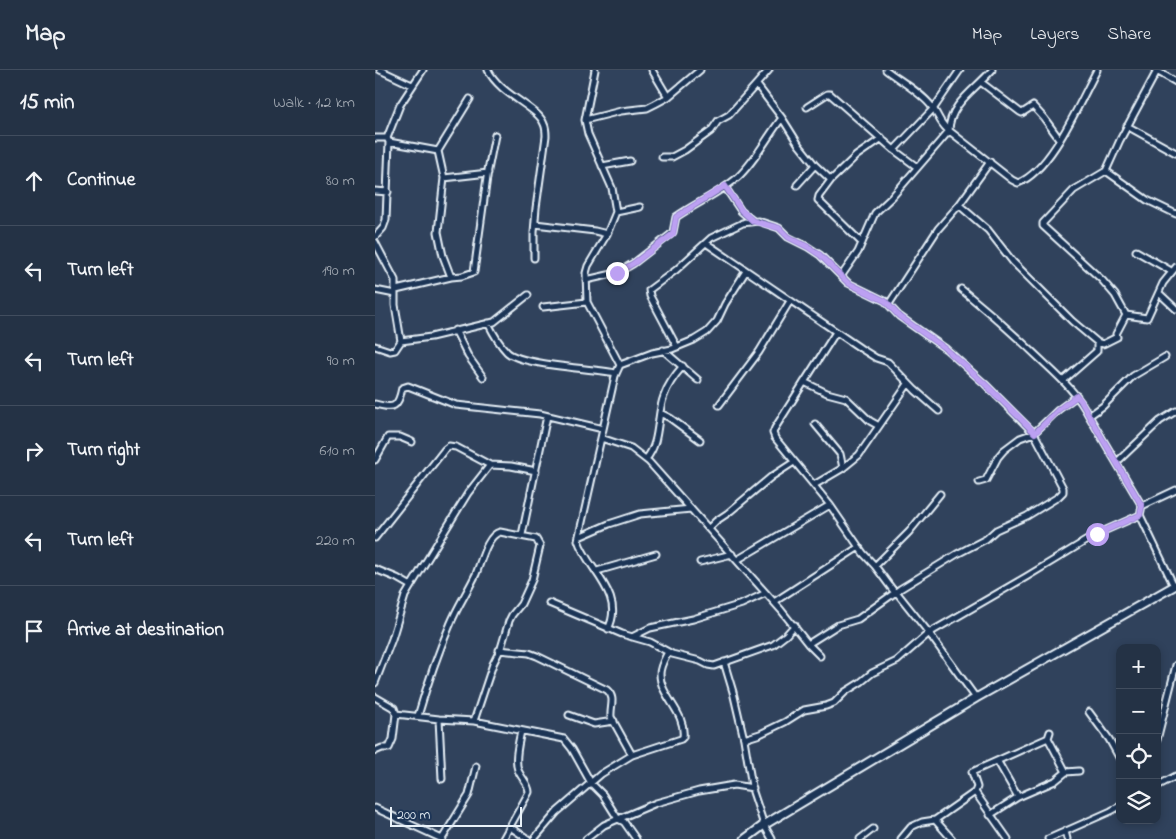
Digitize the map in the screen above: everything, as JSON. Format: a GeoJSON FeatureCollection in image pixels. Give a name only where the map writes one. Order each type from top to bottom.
{"type":"FeatureCollection","features":[{"type":"Feature","properties":{"kind":"street"},"geometry":{"type":"LineString","coordinates":[[380,70],[413,85]]}},
{"type":"Feature","properties":{"kind":"street"},"geometry":{"type":"LineString","coordinates":[[375,237],[383,228],[386,220],[388,140],[400,105],[423,70]]}},
{"type":"Feature","properties":{"kind":"street"},"geometry":{"type":"LineString","coordinates":[[488,70],[500,86],[536,114],[545,126],[546,136],[535,224],[534,258]]}},
{"type":"Feature","properties":{"kind":"street"},"geometry":{"type":"LineString","coordinates":[[595,70],[585,120],[588,134],[612,188],[615,212],[607,234],[590,261],[586,272],[587,302],[620,366]]}},
{"type":"Feature","properties":{"kind":"street"},"geometry":{"type":"LineString","coordinates":[[652,70],[668,97]]}},
{"type":"Feature","properties":{"kind":"street"},"geometry":{"type":"LineString","coordinates":[[585,120],[621,111],[647,108],[668,97],[700,70]]}},
{"type":"Feature","properties":{"kind":"street"},"geometry":{"type":"LineString","coordinates":[[662,157],[671,157],[685,150],[711,131],[718,121],[729,115],[757,86],[769,70]]}},
{"type":"Feature","properties":{"kind":"street"},"geometry":{"type":"LineString","coordinates":[[886,70],[910,87],[933,108],[941,124],[949,131],[1015,182],[1021,182],[1047,160],[1060,140],[1097,70]]}},
{"type":"Feature","properties":{"kind":"street"},"geometry":{"type":"LineString","coordinates":[[842,275],[858,252],[875,214],[949,131],[949,122],[955,109],[982,82],[991,70]]}},
{"type":"Feature","properties":{"kind":"street"},"geometry":{"type":"LineString","coordinates":[[1126,315],[1109,287],[1043,226],[1043,223],[1074,190],[1106,171],[1156,70],[1176,82]]}},
{"type":"Feature","properties":{"kind":"street"},"geometry":{"type":"LineString","coordinates":[[894,150],[933,108],[957,71]]}},
{"type":"Feature","properties":{"kind":"street"},"geometry":{"type":"LineString","coordinates":[[982,82],[1022,113],[1033,106],[1060,140]]}},
{"type":"Feature","properties":{"kind":"street"},"geometry":{"type":"LineString","coordinates":[[757,86],[782,118],[799,145],[815,165],[831,180]]}},
{"type":"Feature","properties":{"kind":"street"},"geometry":{"type":"LineString","coordinates":[[807,107],[830,94],[894,150],[917,167]]}},
{"type":"Feature","properties":{"kind":"street"},"geometry":{"type":"LineString","coordinates":[[451,277],[443,256],[438,232],[445,178],[439,151],[470,99]]}},
{"type":"Feature","properties":{"kind":"street"},"geometry":{"type":"LineString","coordinates":[[586,280],[617,273],[634,263],[673,234],[676,217],[738,176],[751,162],[782,118]]}},
{"type":"Feature","properties":{"kind":"street"},"geometry":{"type":"LineString","coordinates":[[1127,126],[1176,153]]}},
{"type":"Feature","properties":{"kind":"street"},"geometry":{"type":"LineString","coordinates":[[375,290],[396,292],[474,272],[495,135]]}},
{"type":"Feature","properties":{"kind":"street"},"geometry":{"type":"LineString","coordinates":[[375,138],[439,151]]}},
{"type":"Feature","properties":{"kind":"street"},"geometry":{"type":"LineString","coordinates":[[862,243],[818,200],[831,180],[856,156],[882,138]]}},
{"type":"Feature","properties":{"kind":"street"},"geometry":{"type":"LineString","coordinates":[[602,166],[630,161]]}},
{"type":"Feature","properties":{"kind":"street"},"geometry":{"type":"LineString","coordinates":[[889,304],[938,229],[959,205],[990,162]]}},
{"type":"Feature","properties":{"kind":"street"},"geometry":{"type":"LineString","coordinates":[[797,185],[815,165]]}},
{"type":"Feature","properties":{"kind":"street"},"geometry":{"type":"LineString","coordinates":[[1106,171],[1147,200],[1176,214]]}},
{"type":"Feature","properties":{"kind":"street"},"geometry":{"type":"LineString","coordinates":[[445,178],[488,173]]}},
{"type":"Feature","properties":{"kind":"street"},"geometry":{"type":"LineString","coordinates":[[725,186],[741,210],[753,221]]}},
{"type":"Feature","properties":{"kind":"street"},"geometry":{"type":"LineString","coordinates":[[375,191],[388,192]]}},
{"type":"Feature","properties":{"kind":"street"},"geometry":{"type":"LineString","coordinates":[[959,205],[988,230],[1013,262],[1072,320],[1097,342],[1103,344]]}},
{"type":"Feature","properties":{"kind":"street"},"geometry":{"type":"LineString","coordinates":[[615,212],[640,207]]}},
{"type":"Feature","properties":{"kind":"street"},"geometry":{"type":"LineString","coordinates":[[741,210],[743,222]]}},
{"type":"Feature","properties":{"kind":"street"},"geometry":{"type":"LineString","coordinates":[[677,347],[650,296],[649,290],[676,270],[711,238],[743,222],[753,221],[779,228],[788,237],[820,255],[848,283],[889,304],[899,316],[946,349],[985,384],[1035,433],[1062,485],[1061,494],[1027,516],[995,530],[986,539],[957,554],[858,619],[838,625],[808,644]]}},
{"type":"Feature","properties":{"kind":"street"},"geometry":{"type":"LineString","coordinates":[[535,224],[607,234]]}},
{"type":"Feature","properties":{"kind":"street"},"geometry":{"type":"LineString","coordinates":[[375,242],[395,280],[395,305],[401,341],[395,350],[390,351],[375,346]]}},
{"type":"Feature","properties":{"kind":"street"},"geometry":{"type":"LineString","coordinates":[[705,243],[836,332],[876,358],[888,362],[908,384],[939,411]]}},
{"type":"Feature","properties":{"kind":"street"},"geometry":{"type":"LineString","coordinates":[[1135,250],[1171,271]]}},
{"type":"Feature","properties":{"kind":"street"},"geometry":{"type":"LineString","coordinates":[[1126,315],[1147,318],[1171,271],[1176,267]]}},
{"type":"Feature","properties":{"kind":"street"},"geometry":{"type":"LineString","coordinates":[[608,629],[613,617],[611,602],[605,585],[580,545],[579,537],[616,373],[620,366],[701,337],[713,327],[746,271]]}},
{"type":"Feature","properties":{"kind":"street"},"geometry":{"type":"LineString","coordinates":[[745,839],[764,825],[976,698],[1175,586],[1140,515],[1142,506],[1081,401],[1064,380],[961,288]]}},
{"type":"Feature","properties":{"kind":"street"},"geometry":{"type":"LineString","coordinates":[[1159,293],[1176,309]]}},
{"type":"Feature","properties":{"kind":"street"},"geometry":{"type":"LineString","coordinates":[[401,341],[417,340],[494,322],[528,295]]}},
{"type":"Feature","properties":{"kind":"street"},"geometry":{"type":"LineString","coordinates":[[719,405],[759,352],[790,301]]}},
{"type":"Feature","properties":{"kind":"street"},"geometry":{"type":"LineString","coordinates":[[543,307],[587,302]]}},
{"type":"Feature","properties":{"kind":"street"},"geometry":{"type":"LineString","coordinates":[[1064,380],[1103,344],[1117,336],[1116,334],[1126,315]]}},
{"type":"Feature","properties":{"kind":"street"},"geometry":{"type":"LineString","coordinates":[[488,323],[501,345],[513,356],[529,361],[582,370],[616,373]]}},
{"type":"Feature","properties":{"kind":"street"},"geometry":{"type":"LineString","coordinates":[[455,330],[468,356],[483,377]]}},
{"type":"Feature","properties":{"kind":"street"},"geometry":{"type":"LineString","coordinates":[[836,332],[773,433],[775,438],[830,505],[895,594],[898,594],[929,633],[976,698]]}},
{"type":"Feature","properties":{"kind":"street"},"geometry":{"type":"LineString","coordinates":[[1097,342],[1097,351]]}},
{"type":"Feature","properties":{"kind":"street"},"geometry":{"type":"LineString","coordinates":[[662,350],[698,380]]}},
{"type":"Feature","properties":{"kind":"street"},"geometry":{"type":"LineString","coordinates":[[1089,416],[1103,406],[1133,376],[1165,358]]}},
{"type":"Feature","properties":{"kind":"street"},"geometry":{"type":"LineString","coordinates":[[646,459],[653,448],[663,397],[667,388],[683,366]]}},
{"type":"Feature","properties":{"kind":"street"},"geometry":{"type":"LineString","coordinates":[[804,382],[827,393],[846,398],[870,421],[879,426]]}},
{"type":"Feature","properties":{"kind":"street"},"geometry":{"type":"LineString","coordinates":[[813,485],[843,468],[859,456],[908,384]]}},
{"type":"Feature","properties":{"kind":"street"},"geometry":{"type":"LineString","coordinates":[[375,404],[389,408],[396,406],[400,401],[402,388],[408,386],[456,405],[547,416],[603,429]]}},
{"type":"Feature","properties":{"kind":"street"},"geometry":{"type":"LineString","coordinates":[[979,482],[987,480],[998,457],[1004,450],[1020,438],[1035,433],[1058,410],[1077,396]]}},
{"type":"Feature","properties":{"kind":"street"},"geometry":{"type":"LineString","coordinates":[[1117,462],[1151,428],[1176,411]]}},
{"type":"Feature","properties":{"kind":"street"},"geometry":{"type":"LineString","coordinates":[[660,413],[671,418],[700,440]]}},
{"type":"Feature","properties":{"kind":"street"},"geometry":{"type":"LineString","coordinates":[[522,535],[547,416]]}},
{"type":"Feature","properties":{"kind":"street"},"geometry":{"type":"LineString","coordinates":[[815,424],[840,454],[843,468]]}},
{"type":"Feature","properties":{"kind":"street"},"geometry":{"type":"LineString","coordinates":[[375,460],[389,437],[400,437],[412,442]]}},
{"type":"Feature","properties":{"kind":"street"},"geometry":{"type":"LineString","coordinates":[[601,438],[631,448],[646,459],[795,625],[808,644],[820,656]]}},
{"type":"Feature","properties":{"kind":"street"},"geometry":{"type":"LineString","coordinates":[[375,538],[445,448],[449,446],[456,447],[490,465],[511,466],[536,471]]}},
{"type":"Feature","properties":{"kind":"street"},"geometry":{"type":"LineString","coordinates":[[709,528],[716,520],[729,513],[771,477],[794,462]]}},
{"type":"Feature","properties":{"kind":"street"},"geometry":{"type":"LineString","coordinates":[[375,683],[392,639],[405,596],[468,493],[490,465]]}},
{"type":"Feature","properties":{"kind":"street"},"geometry":{"type":"LineString","coordinates":[[1142,506],[1176,490]]}},
{"type":"Feature","properties":{"kind":"street"},"geometry":{"type":"LineString","coordinates":[[875,566],[909,532],[940,494]]}},
{"type":"Feature","properties":{"kind":"street"},"geometry":{"type":"LineString","coordinates":[[737,560],[830,505]]}},
{"type":"Feature","properties":{"kind":"street"},"geometry":{"type":"LineString","coordinates":[[579,537],[609,524],[640,514],[691,509]]}},
{"type":"Feature","properties":{"kind":"street"},"geometry":{"type":"LineString","coordinates":[[744,739],[785,722],[804,710],[834,703],[845,692],[872,673],[897,661],[929,633],[1097,534],[1140,515]]}},
{"type":"Feature","properties":{"kind":"street"},"geometry":{"type":"LineString","coordinates":[[419,716],[428,684],[450,625],[477,573],[491,538],[500,532],[522,535],[539,541],[539,551],[531,580],[521,604],[509,621],[474,721]]}},
{"type":"Feature","properties":{"kind":"street"},"geometry":{"type":"LineString","coordinates":[[774,602],[859,547]]}},
{"type":"Feature","properties":{"kind":"street"},"geometry":{"type":"LineString","coordinates":[[597,571],[655,554]]}},
{"type":"Feature","properties":{"kind":"street"},"geometry":{"type":"LineString","coordinates":[[700,562],[732,554]]}},
{"type":"Feature","properties":{"kind":"street"},"geometry":{"type":"LineString","coordinates":[[375,569],[411,586]]}},
{"type":"Feature","properties":{"kind":"street"},"geometry":{"type":"LineString","coordinates":[[632,637],[650,628],[693,619],[742,604],[766,593]]}},
{"type":"Feature","properties":{"kind":"street"},"geometry":{"type":"LineString","coordinates":[[549,603],[608,629],[650,642],[668,652],[715,666],[773,644],[786,635],[795,625]]}},
{"type":"Feature","properties":{"kind":"street"},"geometry":{"type":"LineString","coordinates":[[499,650],[537,656],[607,690],[612,694],[613,699],[610,711],[611,717],[632,755]]}},
{"type":"Feature","properties":{"kind":"street"},"geometry":{"type":"LineString","coordinates":[[534,839],[557,812],[601,774],[632,755],[681,739],[683,736],[679,714],[661,684],[660,674],[668,652]]}},
{"type":"Feature","properties":{"kind":"street"},"geometry":{"type":"LineString","coordinates":[[723,662],[733,692],[753,788],[764,825],[772,839]]}},
{"type":"Feature","properties":{"kind":"street"},"geometry":{"type":"LineString","coordinates":[[1158,734],[1176,665]]}},
{"type":"Feature","properties":{"kind":"street"},"geometry":{"type":"LineString","coordinates":[[375,697],[395,708],[396,714],[393,739],[389,748],[375,751]]}},
{"type":"Feature","properties":{"kind":"street"},"geometry":{"type":"LineString","coordinates":[[1089,712],[1116,751]]}},
{"type":"Feature","properties":{"kind":"street"},"geometry":{"type":"LineString","coordinates":[[396,714],[474,721],[564,739],[591,783],[603,795],[618,819],[625,822],[636,839]]}},
{"type":"Feature","properties":{"kind":"street"},"geometry":{"type":"LineString","coordinates":[[569,715],[594,724],[614,721]]}},
{"type":"Feature","properties":{"kind":"street"},"geometry":{"type":"LineString","coordinates":[[439,719],[442,779]]}},
{"type":"Feature","properties":{"kind":"street"},"geometry":{"type":"LineString","coordinates":[[503,839],[529,792],[529,788],[517,769],[521,731]]}},
{"type":"Feature","properties":{"kind":"street"},"geometry":{"type":"LineString","coordinates":[[901,839],[911,827],[922,822],[935,820],[975,792],[977,786],[972,772],[998,762],[1049,735],[1067,772]]}},
{"type":"Feature","properties":{"kind":"street"},"geometry":{"type":"LineString","coordinates":[[764,825],[900,747]]}},
{"type":"Feature","properties":{"kind":"street"},"geometry":{"type":"LineString","coordinates":[[998,762],[1018,797]]}},
{"type":"Feature","properties":{"kind":"street"},"geometry":{"type":"LineString","coordinates":[[375,808],[442,839],[469,795],[476,766]]}},
{"type":"Feature","properties":{"kind":"street"},"geometry":{"type":"LineString","coordinates":[[990,815],[1018,797],[1055,781],[1067,772],[1079,771]]}},
{"type":"Feature","properties":{"kind":"street"},"geometry":{"type":"LineString","coordinates":[[1161,784],[1176,776]]}},
{"type":"Feature","properties":{"kind":"street"},"geometry":{"type":"LineString","coordinates":[[586,839],[604,824],[656,803],[699,791],[734,785],[753,788]]}},
{"type":"Feature","properties":{"kind":"street"},"geometry":{"type":"LineString","coordinates":[[975,792],[1007,839]]}},
{"type":"Feature","properties":{"kind":"street"},"geometry":{"type":"LineString","coordinates":[[1048,839],[1116,809]]}},
{"type":"Feature","properties":{"kind":"street"},"geometry":{"type":"LineString","coordinates":[[935,820],[952,839]]}},
{"type":"Feature","properties":{"kind":"street"},"geometry":{"type":"LineString","coordinates":[[510,827],[528,839]]}},
{"type":"Feature","properties":{"kind":"street"},"geometry":{"type":"LineString","coordinates":[[860,839],[873,829]]}},
{"type":"Feature","properties":{"kind":"street"},"geometry":{"type":"LineString","coordinates":[[1065,831],[1067,839]]}},
{"type":"Feature","properties":{"kind":"route"},"geometry":{"type":"LineString","coordinates":[[617,273],[634,263],[673,234],[676,217],[725,186],[741,210],[753,221],[779,228],[788,237],[808,247],[820,255],[848,283],[885,301],[899,316],[946,349],[1035,433],[1058,410],[1077,396],[1142,506],[1140,515],[1097,534]]}}]}
